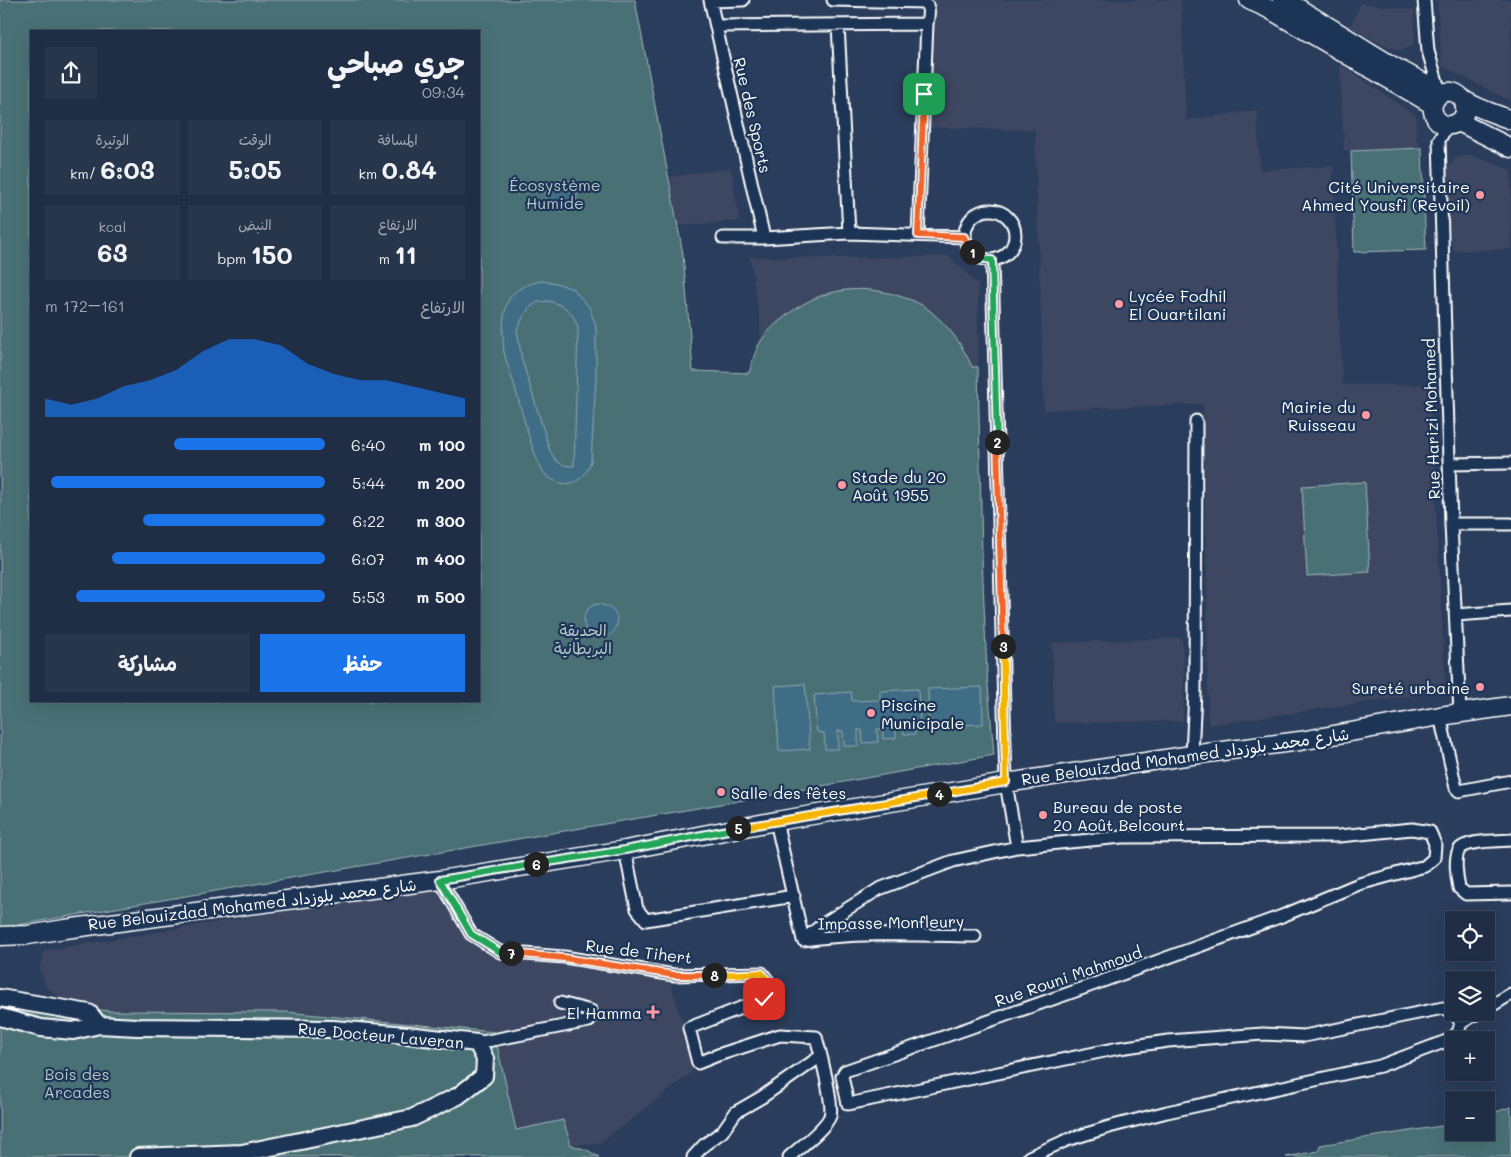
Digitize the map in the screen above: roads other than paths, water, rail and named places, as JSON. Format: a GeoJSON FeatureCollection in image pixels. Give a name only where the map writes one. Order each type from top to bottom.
{"type":"FeatureCollection","features":[{"type":"Feature","properties":{"kind":"main road"},"geometry":{"type":"LineString","coordinates":[[1249,0],[1269,9],[1387,80],[1439,97],[1452,92],[1456,93],[1463,100],[1511,120]]}},
{"type":"Feature","properties":{"kind":"main road"},"geometry":{"type":"LineString","coordinates":[[1282,0],[1390,64],[1439,97]]}},
{"type":"Feature","properties":{"kind":"main road"},"geometry":{"type":"LineString","coordinates":[[1439,97],[1433,111],[1434,116],[1442,124],[1453,123],[1462,118],[1466,109],[1463,100]]}},
{"type":"Feature","properties":{"kind":"main road"},"geometry":{"type":"LineString","coordinates":[[1453,123],[1511,148]]}},
{"type":"Feature","properties":{"kind":"main road","name":"Rue Belouizdad Mohamed شارع محمد بلوزداد"},"geometry":{"type":"LineString","coordinates":[[0,936],[28,935],[75,927],[440,880],[625,850],[776,821],[1006,782],[1300,741],[1440,716],[1511,706]]}},
{"type":"Feature","properties":{"kind":"street"},"geometry":{"type":"LineString","coordinates":[[710,0],[744,0]]}},
{"type":"Feature","properties":{"kind":"street","name":"Rue des Sports"},"geometry":{"type":"LineString","coordinates":[[710,0],[764,238]]}},
{"type":"Feature","properties":{"kind":"street"},"geometry":{"type":"LineString","coordinates":[[833,0],[924,2],[929,10],[918,235]]}},
{"type":"Feature","properties":{"kind":"street"},"geometry":{"type":"LineString","coordinates":[[1424,0],[1428,51],[1439,97]]}},
{"type":"Feature","properties":{"kind":"street"},"geometry":{"type":"LineString","coordinates":[[716,26],[927,24]]}},
{"type":"Feature","properties":{"kind":"street"},"geometry":{"type":"LineString","coordinates":[[838,25],[849,233]]}},
{"type":"Feature","properties":{"kind":"street","name":"Rue Harizi Mohamed"},"geometry":{"type":"LineString","coordinates":[[1453,123],[1439,140],[1451,524],[1460,714]]}},
{"type":"Feature","properties":{"kind":"street"},"geometry":{"type":"LineString","coordinates":[[995,210],[1007,216],[1013,223],[1015,232],[1015,241],[1008,253],[992,260],[986,260],[975,255],[969,249],[964,237],[968,222],[981,211],[995,210]]}},
{"type":"Feature","properties":{"kind":"street"},"geometry":{"type":"LineString","coordinates":[[723,238],[764,238],[849,233],[964,237]]}},
{"type":"Feature","properties":{"kind":"street"},"geometry":{"type":"LineString","coordinates":[[992,260],[1006,782],[1016,846]]}},
{"type":"Feature","properties":{"kind":"street"},"geometry":{"type":"LineString","coordinates":[[1192,755],[1195,692],[1196,421]]}},
{"type":"Feature","properties":{"kind":"street"},"geometry":{"type":"LineString","coordinates":[[1449,464],[1511,463]]}},
{"type":"Feature","properties":{"kind":"street"},"geometry":{"type":"LineString","coordinates":[[1451,524],[1511,524]]}},
{"type":"Feature","properties":{"kind":"street"},"geometry":{"type":"LineString","coordinates":[[1456,615],[1511,611]]}},
{"type":"Feature","properties":{"kind":"street"},"geometry":{"type":"LineString","coordinates":[[1440,716],[1456,788],[1459,791],[1511,781]]}},
{"type":"Feature","properties":{"kind":"street"},"geometry":{"type":"LineString","coordinates":[[776,821],[803,940]]}},
{"type":"Feature","properties":{"kind":"street","name":"Rue Rouni Mahmoud"},"geometry":{"type":"LineString","coordinates":[[1016,846],[1122,837],[1338,836],[1412,830],[1430,832],[1435,844],[1434,858],[1425,866],[1359,884],[1282,916],[1067,994],[845,1071],[842,1076],[848,1104],[1119,1048],[1168,1041],[1263,1034],[1304,1036],[1443,1008],[1445,1009]]}},
{"type":"Feature","properties":{"kind":"street"},"geometry":{"type":"LineString","coordinates":[[1511,840],[1466,843],[1459,848],[1456,856],[1459,888],[1466,894],[1511,893]]}},
{"type":"Feature","properties":{"kind":"street","name":"Impasse Monfleury"},"geometry":{"type":"LineString","coordinates":[[803,940],[823,924],[879,889],[953,861],[1016,846]]}},
{"type":"Feature","properties":{"kind":"street"},"geometry":{"type":"LineString","coordinates":[[625,850],[637,910],[646,920],[794,896]]}},
{"type":"Feature","properties":{"kind":"street","name":"Rue de Tihert"},"geometry":{"type":"LineString","coordinates":[[440,880],[471,934],[500,952],[564,958],[674,975],[762,973],[768,981],[770,991],[764,999],[689,1028],[698,1063],[780,1035],[816,1037],[831,1104],[831,1115],[826,1124],[789,1157]]}},
{"type":"Feature","properties":{"kind":"street","name":"Impasse Monfleury"},"geometry":{"type":"LineString","coordinates":[[803,940],[912,934],[975,936]]}},
{"type":"Feature","properties":{"kind":"street"},"geometry":{"type":"LineString","coordinates":[[1495,1003],[1511,994]]}},
{"type":"Feature","properties":{"kind":"street"},"geometry":{"type":"LineString","coordinates":[[0,998],[89,1012],[99,1025]]}},
{"type":"Feature","properties":{"kind":"street"},"geometry":{"type":"LineString","coordinates":[[477,1043],[589,1021],[592,1011],[560,1003]]}},
{"type":"Feature","properties":{"kind":"street","name":"Rue Docteur Laveran"},"geometry":{"type":"LineString","coordinates":[[0,1017],[41,1028],[72,1031],[99,1025],[333,1029],[407,1035],[477,1043],[486,1059],[484,1076],[458,1096],[412,1118],[242,1153],[138,1157]]}},
{"type":"Feature","properties":{"kind":"street"},"geometry":{"type":"LineString","coordinates":[[1029,1157],[1067,1140],[1159,1114],[1380,1066],[1449,1040],[1458,1033],[1457,1021]]}},
{"type":"Feature","properties":{"kind":"street"},"geometry":{"type":"LineString","coordinates":[[692,1157],[704,1145],[722,1132],[736,1112],[762,1097],[821,1056]]}},
{"type":"Feature","properties":{"kind":"place","name":"Cité Universitaire Ahmed Yousfi (Revoil)"},"geometry":{"type":"Point","coordinates":[1480,195]}},
{"type":"Feature","properties":{"kind":"place","name":"Lycée Fodhil El Ouartilani"},"geometry":{"type":"Point","coordinates":[1119,304]}},
{"type":"Feature","properties":{"kind":"place","name":"Mairie du Ruisseau"},"geometry":{"type":"Point","coordinates":[1366,415]}},
{"type":"Feature","properties":{"kind":"place","name":"Stade du 20 Août 1955"},"geometry":{"type":"Point","coordinates":[842,485]}},
{"type":"Feature","properties":{"kind":"place","name":"Sureté urbaine"},"geometry":{"type":"Point","coordinates":[1480,687]}},
{"type":"Feature","properties":{"kind":"place","name":"Piscine Municipale"},"geometry":{"type":"Point","coordinates":[871,713]}},
{"type":"Feature","properties":{"kind":"place","name":"Salle des fêtes"},"geometry":{"type":"Point","coordinates":[721,792]}},
{"type":"Feature","properties":{"kind":"place","name":"Bureau de poste 20 Août Belcourt"},"geometry":{"type":"Point","coordinates":[1043,815]}},
{"type":"Feature","properties":{"kind":"place","name":"El Hamma"},"geometry":{"type":"Point","coordinates":[653,1012]}},
{"type":"Feature","properties":{"kind":"park label","name":"Écosystème Humide"},"geometry":{"type":"Point","coordinates":[555,193]}},
{"type":"Feature","properties":{"kind":"park label","name":"الحديقة البريطانية"},"geometry":{"type":"Point","coordinates":[583,638]}},
{"type":"Feature","properties":{"kind":"park label","name":"Bois des Arcades"},"geometry":{"type":"Point","coordinates":[77,1082]}}]}
